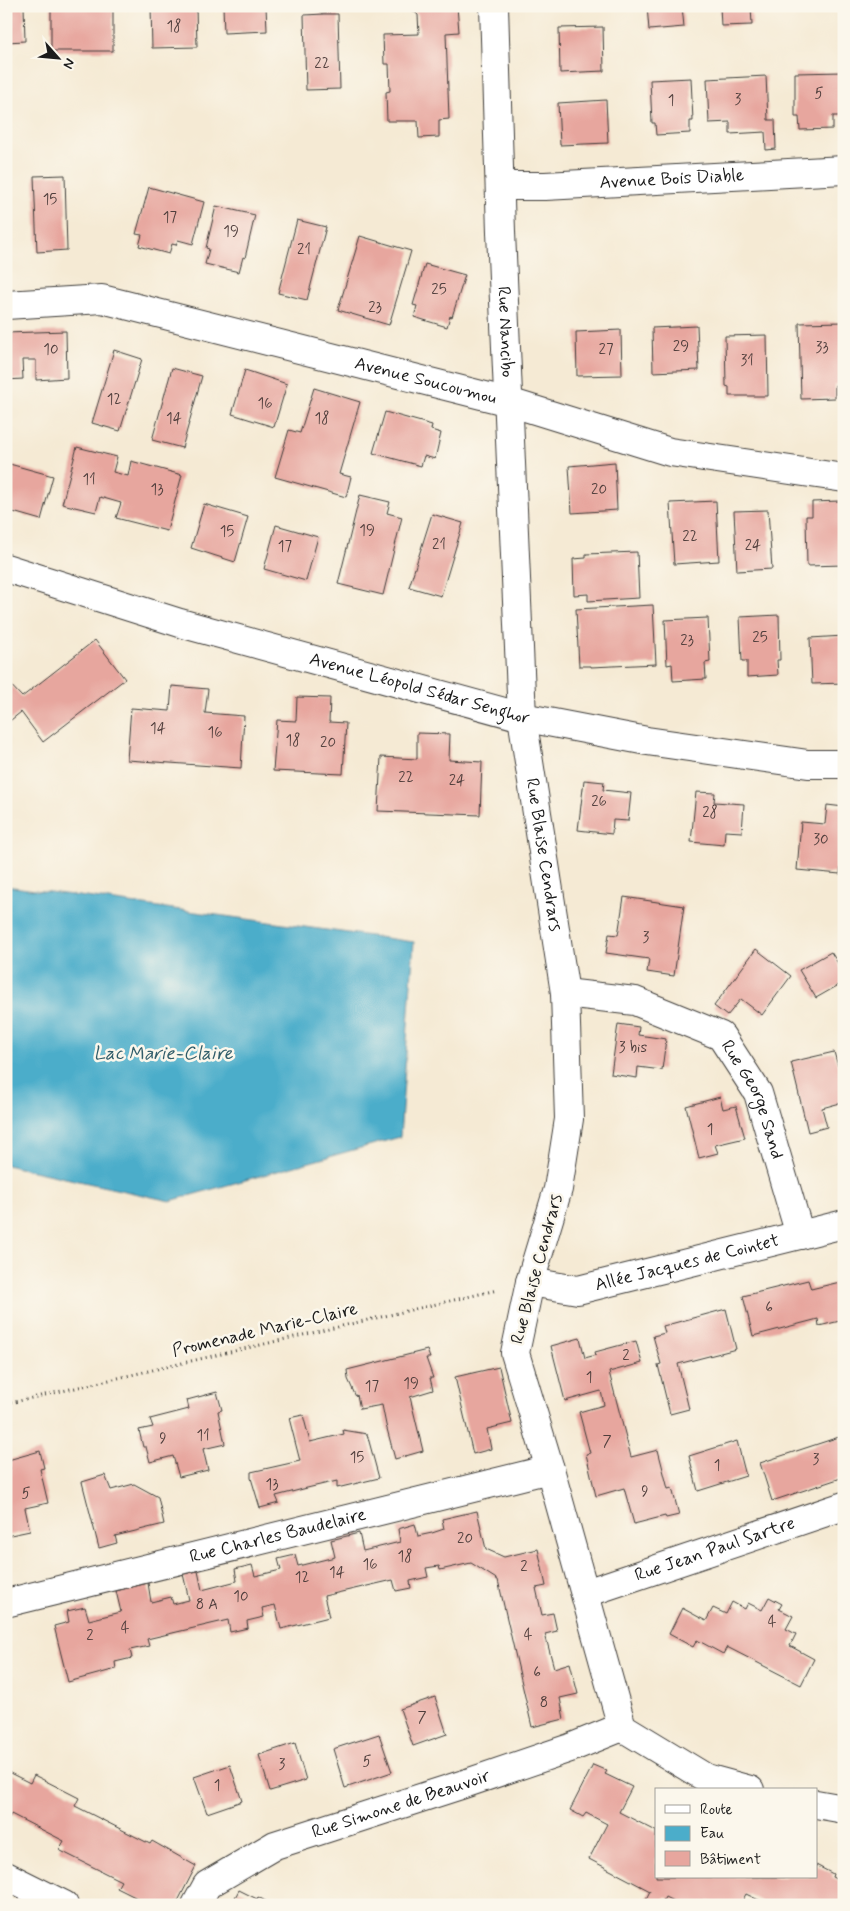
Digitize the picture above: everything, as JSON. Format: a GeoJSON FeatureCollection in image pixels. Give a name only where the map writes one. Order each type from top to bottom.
{"type":"FeatureCollection","features":[{"type":"Feature","properties":{"kind":"street","name":"Rue Nancibo"},"geometry":{"type":"LineString","coordinates":[[494,6],[522,717]]}},
{"type":"Feature","properties":{"kind":"street","name":"Avenue Bois Diable"},"geometry":{"type":"LineString","coordinates":[[500,186],[545,186],[844,170]]}},
{"type":"Feature","properties":{"kind":"street","name":"Avenue Soucoumou"},"geometry":{"type":"LineString","coordinates":[[6,305],[102,299],[509,402],[670,452],[844,478]]}},
{"type":"Feature","properties":{"kind":"street","name":"Avenue Léopold Sédar Senghor"},"geometry":{"type":"LineString","coordinates":[[6,568],[180,623],[522,717],[675,745],[808,764],[844,764]]}},
{"type":"Feature","properties":{"kind":"street","name":"Rue Blaise Cendrars"},"geometry":{"type":"LineString","coordinates":[[522,717],[565,993],[569,1119],[558,1189],[530,1282],[515,1352],[586,1593],[622,1727]]}},
{"type":"Feature","properties":{"kind":"street","name":"Rue George Sand"},"geometry":{"type":"LineString","coordinates":[[565,993],[635,1001],[721,1036],[758,1093],[800,1235]]}},
{"type":"Feature","properties":{"kind":"street","name":"Allée Jacques de Cointet"},"geometry":{"type":"LineString","coordinates":[[530,1282],[578,1290],[844,1224]]}},
{"type":"Feature","properties":{"kind":"street","name":"Rue Charles Baudelaire"},"geometry":{"type":"LineString","coordinates":[[6,1603],[550,1469]]}},
{"type":"Feature","properties":{"kind":"street","name":"Rue Jean Paul Sartre"},"geometry":{"type":"LineString","coordinates":[[586,1593],[844,1506]]}},
{"type":"Feature","properties":{"kind":"street"},"geometry":{"type":"LineString","coordinates":[[622,1727],[706,1778],[743,1788]]}},
{"type":"Feature","properties":{"kind":"street","name":"Rue Simone de Beauvoir"},"geometry":{"type":"LineString","coordinates":[[196,1905],[207,1885],[275,1845],[570,1748],[622,1727]]}},
{"type":"Feature","properties":{"kind":"street"},"geometry":{"type":"LineString","coordinates":[[818,1804],[844,1809]]}},
{"type":"Feature","properties":{"kind":"street"},"geometry":{"type":"LineString","coordinates":[[6,1876],[64,1905]]}},
{"type":"Feature","properties":{"kind":"path","name":"Promenade Marie-Claire"},"geometry":{"type":"LineString","coordinates":[[6,1404],[530,1282]]}},
{"type":"Feature","properties":{"kind":"water","name":"Lac Marie-Claire"},"geometry":{"type":"Polygon","coordinates":[[[6,886],[414,942],[400,1137],[170,1201],[6,1165],[6,886]]]}},
{"type":"Feature","properties":{"kind":"building"},"geometry":{"type":"Polygon","coordinates":[[[6,6],[24,6],[25,41],[6,42],[6,6]]]}},
{"type":"Feature","properties":{"kind":"building"},"geometry":{"type":"Polygon","coordinates":[[[51,6],[113,6],[113,51],[51,51],[51,6]]]}},
{"type":"Feature","properties":{"kind":"building"},"geometry":{"type":"Polygon","coordinates":[[[151,6],[196,6],[197,47],[152,48],[151,6]]]}},
{"type":"Feature","properties":{"kind":"building"},"geometry":{"type":"Polygon","coordinates":[[[223,6],[266,6],[267,31],[224,33],[223,6]]]}},
{"type":"Feature","properties":{"kind":"building"},"geometry":{"type":"Polygon","coordinates":[[[408,6],[457,6],[459,32],[446,33],[449,119],[439,120],[439,137],[419,138],[418,121],[387,121],[386,92],[390,91],[389,64],[384,64],[383,35],[419,34],[418,15],[408,6]]]}},
{"type":"Feature","properties":{"kind":"building"},"geometry":{"type":"Polygon","coordinates":[[[647,6],[682,6],[684,27],[649,30],[647,6]]]}},
{"type":"Feature","properties":{"kind":"building"},"geometry":{"type":"Polygon","coordinates":[[[720,6],[751,6],[752,25],[721,26],[720,6]]]}},
{"type":"Feature","properties":{"kind":"building"},"geometry":{"type":"Polygon","coordinates":[[[338,14],[340,89],[306,90],[304,15],[338,14]]]}},
{"type":"Feature","properties":{"kind":"building"},"geometry":{"type":"Polygon","coordinates":[[[603,27],[604,71],[560,73],[559,28],[603,27]]]}},
{"type":"Feature","properties":{"kind":"building"},"geometry":{"type":"Polygon","coordinates":[[[844,72],[844,116],[833,116],[833,129],[800,130],[799,117],[795,117],[795,73],[844,72]]]}},
{"type":"Feature","properties":{"kind":"building"},"geometry":{"type":"Polygon","coordinates":[[[766,76],[768,120],[775,120],[776,149],[766,150],[765,132],[730,134],[730,122],[709,123],[707,79],[766,76]]]}},
{"type":"Feature","properties":{"kind":"building"},"geometry":{"type":"Polygon","coordinates":[[[691,78],[693,121],[690,121],[690,133],[656,135],[655,123],[652,123],[650,80],[691,78]]]}},
{"type":"Feature","properties":{"kind":"building"},"geometry":{"type":"Polygon","coordinates":[[[606,100],[608,143],[560,145],[558,103],[606,100]]]}},
{"type":"Feature","properties":{"kind":"building"},"geometry":{"type":"Polygon","coordinates":[[[65,175],[67,250],[37,252],[34,176],[65,175]]]}},
{"type":"Feature","properties":{"kind":"building"},"geometry":{"type":"Polygon","coordinates":[[[149,187],[204,202],[193,244],[178,240],[176,245],[172,244],[169,254],[139,246],[142,235],[136,234],[149,187]]]}},
{"type":"Feature","properties":{"kind":"building"},"geometry":{"type":"Polygon","coordinates":[[[216,206],[255,215],[245,258],[243,257],[239,272],[205,264],[209,249],[206,248],[216,206]]]}},
{"type":"Feature","properties":{"kind":"building"},"geometry":{"type":"Polygon","coordinates":[[[297,220],[326,227],[307,300],[278,293],[297,220]]]}},
{"type":"Feature","properties":{"kind":"building"},"geometry":{"type":"Polygon","coordinates":[[[360,236],[411,251],[389,325],[338,310],[360,236]]]}},
{"type":"Feature","properties":{"kind":"building"},"geometry":{"type":"Polygon","coordinates":[[[425,264],[465,275],[447,327],[414,317],[417,306],[413,305],[425,264]]]}},
{"type":"Feature","properties":{"kind":"building"},"geometry":{"type":"Polygon","coordinates":[[[844,322],[844,384],[835,385],[835,398],[801,399],[799,323],[844,322]]]}},
{"type":"Feature","properties":{"kind":"building"},"geometry":{"type":"Polygon","coordinates":[[[697,326],[699,370],[653,372],[652,328],[697,326]]]}},
{"type":"Feature","properties":{"kind":"building"},"geometry":{"type":"Polygon","coordinates":[[[621,330],[622,375],[577,376],[576,332],[621,330]]]}},
{"type":"Feature","properties":{"kind":"building"},"geometry":{"type":"Polygon","coordinates":[[[66,331],[67,378],[36,380],[36,360],[22,360],[23,379],[6,380],[6,333],[66,331]]]}},
{"type":"Feature","properties":{"kind":"building"},"geometry":{"type":"Polygon","coordinates":[[[767,335],[768,396],[729,396],[729,387],[726,386],[725,336],[767,335]]]}},
{"type":"Feature","properties":{"kind":"building"},"geometry":{"type":"Polygon","coordinates":[[[114,350],[142,359],[120,431],[92,423],[114,350]]]}},
{"type":"Feature","properties":{"kind":"building"},"geometry":{"type":"Polygon","coordinates":[[[172,368],[202,376],[182,448],[152,440],[172,368]]]}},
{"type":"Feature","properties":{"kind":"building"},"geometry":{"type":"Polygon","coordinates":[[[245,370],[287,384],[274,427],[232,414],[245,370]]]}},
{"type":"Feature","properties":{"kind":"building"},"geometry":{"type":"Polygon","coordinates":[[[314,388],[360,402],[339,474],[351,477],[346,497],[275,477],[289,430],[300,433],[314,388]]]}},
{"type":"Feature","properties":{"kind":"building"},"geometry":{"type":"Polygon","coordinates":[[[385,412],[432,425],[431,430],[441,433],[435,459],[424,456],[421,466],[373,453],[385,412]]]}},
{"type":"Feature","properties":{"kind":"building"},"geometry":{"type":"Polygon","coordinates":[[[77,447],[117,457],[113,472],[128,476],[131,461],[182,475],[167,531],[116,518],[121,503],[100,497],[96,512],[62,504],[77,447]]]}},
{"type":"Feature","properties":{"kind":"building"},"geometry":{"type":"Polygon","coordinates":[[[615,462],[617,510],[572,513],[569,466],[615,462]]]}},
{"type":"Feature","properties":{"kind":"building"},"geometry":{"type":"Polygon","coordinates":[[[6,463],[53,476],[41,520],[6,510],[6,463]]]}},
{"type":"Feature","properties":{"kind":"building"},"geometry":{"type":"Polygon","coordinates":[[[360,495],[390,502],[387,513],[402,517],[383,595],[338,584],[360,495]]]}},
{"type":"Feature","properties":{"kind":"building"},"geometry":{"type":"Polygon","coordinates":[[[716,501],[719,561],[674,564],[670,503],[716,501]]]}},
{"type":"Feature","properties":{"kind":"building"},"geometry":{"type":"Polygon","coordinates":[[[840,501],[840,515],[844,514],[844,565],[807,566],[806,516],[812,516],[812,502],[840,501]]]}},
{"type":"Feature","properties":{"kind":"building"},"geometry":{"type":"Polygon","coordinates":[[[204,504],[248,517],[235,562],[191,548],[204,504]]]}},
{"type":"Feature","properties":{"kind":"building"},"geometry":{"type":"Polygon","coordinates":[[[768,510],[772,569],[737,571],[734,511],[768,510]]]}},
{"type":"Feature","properties":{"kind":"building"},"geometry":{"type":"Polygon","coordinates":[[[432,514],[463,523],[441,596],[409,587],[432,514]]]}},
{"type":"Feature","properties":{"kind":"building"},"geometry":{"type":"Polygon","coordinates":[[[276,525],[318,537],[306,581],[264,569],[276,525]]]}},
{"type":"Feature","properties":{"kind":"building"},"geometry":{"type":"Polygon","coordinates":[[[637,552],[639,598],[588,601],[588,594],[574,595],[573,559],[586,558],[586,554],[637,552]]]}},
{"type":"Feature","properties":{"kind":"building"},"geometry":{"type":"Polygon","coordinates":[[[653,605],[656,664],[579,666],[576,609],[653,605]]]}},
{"type":"Feature","properties":{"kind":"building"},"geometry":{"type":"Polygon","coordinates":[[[779,615],[780,660],[777,660],[778,675],[747,677],[747,661],[742,661],[740,617],[779,615]]]}},
{"type":"Feature","properties":{"kind":"building"},"geometry":{"type":"Polygon","coordinates":[[[708,618],[710,662],[705,663],[706,679],[673,681],[672,664],[667,665],[665,620],[708,618]]]}},
{"type":"Feature","properties":{"kind":"building"},"geometry":{"type":"Polygon","coordinates":[[[844,636],[844,683],[812,684],[810,638],[844,636]]]}},
{"type":"Feature","properties":{"kind":"building"},"geometry":{"type":"Polygon","coordinates":[[[95,640],[125,679],[43,742],[21,712],[6,724],[6,680],[22,697],[95,640]]]}},
{"type":"Feature","properties":{"kind":"building"},"geometry":{"type":"Polygon","coordinates":[[[172,686],[208,689],[205,713],[244,716],[241,768],[127,760],[131,708],[170,711],[172,686]]]}},
{"type":"Feature","properties":{"kind":"building"},"geometry":{"type":"Polygon","coordinates":[[[297,697],[330,698],[329,722],[346,723],[343,774],[273,771],[277,720],[296,721],[297,697]]]}},
{"type":"Feature","properties":{"kind":"building"},"geometry":{"type":"Polygon","coordinates":[[[417,733],[450,734],[449,760],[482,762],[480,815],[378,811],[381,757],[417,759],[417,733]]]}},
{"type":"Feature","properties":{"kind":"building"},"geometry":{"type":"Polygon","coordinates":[[[584,780],[604,782],[603,790],[631,793],[628,821],[613,820],[612,834],[578,830],[584,780]]]}},
{"type":"Feature","properties":{"kind":"building"},"geometry":{"type":"Polygon","coordinates":[[[696,792],[715,793],[714,802],[744,804],[742,832],[725,831],[724,845],[691,842],[696,792]]]}},
{"type":"Feature","properties":{"kind":"building"},"geometry":{"type":"Polygon","coordinates":[[[827,805],[844,807],[840,874],[797,870],[801,822],[825,824],[827,805]]]}},
{"type":"Feature","properties":{"kind":"building"},"geometry":{"type":"Polygon","coordinates":[[[624,897],[684,906],[674,976],[647,972],[649,959],[606,953],[609,934],[618,935],[624,897]]]}},
{"type":"Feature","properties":{"kind":"building"},"geometry":{"type":"Polygon","coordinates":[[[756,949],[791,976],[762,1015],[741,999],[727,1016],[714,1006],[756,949]]]}},
{"type":"Feature","properties":{"kind":"building"},"geometry":{"type":"Polygon","coordinates":[[[831,952],[844,973],[844,982],[816,998],[799,970],[831,952]]]}},
{"type":"Feature","properties":{"kind":"building"},"geometry":{"type":"Polygon","coordinates":[[[618,1024],[639,1027],[638,1035],[666,1039],[662,1070],[638,1067],[637,1078],[611,1074],[618,1024]]]}},
{"type":"Feature","properties":{"kind":"building"},"geometry":{"type":"Polygon","coordinates":[[[834,1052],[838,1066],[844,1065],[844,1102],[822,1108],[827,1127],[808,1132],[791,1062],[834,1052]]]}},
{"type":"Feature","properties":{"kind":"building"},"geometry":{"type":"Polygon","coordinates":[[[720,1097],[723,1109],[736,1106],[745,1138],[715,1145],[718,1153],[699,1158],[686,1106],[720,1097]]]}},
{"type":"Feature","properties":{"kind":"building"},"geometry":{"type":"Polygon","coordinates":[[[808,1280],[811,1289],[844,1281],[844,1320],[819,1326],[818,1319],[753,1336],[743,1296],[808,1280]]]}},
{"type":"Feature","properties":{"kind":"building"},"geometry":{"type":"Polygon","coordinates":[[[726,1309],[736,1349],[678,1364],[689,1409],[670,1414],[658,1365],[661,1364],[653,1336],[665,1333],[663,1326],[726,1309]]]}},
{"type":"Feature","properties":{"kind":"building"},"geometry":{"type":"Polygon","coordinates":[[[580,1338],[585,1358],[596,1355],[595,1352],[636,1341],[642,1363],[609,1372],[631,1457],[658,1450],[668,1489],[672,1488],[679,1515],[666,1518],[665,1516],[634,1524],[624,1488],[596,1496],[586,1454],[590,1453],[579,1412],[604,1405],[601,1391],[565,1401],[551,1346],[580,1338]]]}},
{"type":"Feature","properties":{"kind":"building"},"geometry":{"type":"Polygon","coordinates":[[[427,1350],[430,1358],[426,1358],[433,1378],[430,1378],[433,1390],[410,1397],[423,1451],[395,1459],[382,1405],[360,1409],[357,1395],[356,1397],[348,1379],[347,1370],[427,1350]]]}},
{"type":"Feature","properties":{"kind":"building"},"geometry":{"type":"Polygon","coordinates":[[[499,1367],[512,1423],[487,1429],[491,1449],[473,1454],[455,1377],[499,1367]]]}},
{"type":"Feature","properties":{"kind":"building"},"geometry":{"type":"Polygon","coordinates":[[[217,1392],[222,1410],[218,1411],[225,1444],[203,1449],[208,1470],[179,1477],[173,1456],[150,1462],[146,1447],[143,1447],[139,1430],[153,1427],[150,1419],[189,1409],[187,1400],[217,1392]]]}},
{"type":"Feature","properties":{"kind":"building"},"geometry":{"type":"Polygon","coordinates":[[[303,1415],[310,1442],[344,1434],[343,1430],[367,1434],[379,1478],[337,1488],[337,1481],[307,1488],[276,1496],[279,1503],[260,1508],[251,1472],[300,1461],[289,1418],[303,1415]]]}},
{"type":"Feature","properties":{"kind":"building"},"geometry":{"type":"Polygon","coordinates":[[[839,1437],[844,1452],[844,1477],[772,1501],[760,1463],[839,1437]]]}},
{"type":"Feature","properties":{"kind":"building"},"geometry":{"type":"Polygon","coordinates":[[[737,1441],[746,1476],[698,1491],[689,1456],[737,1441]]]}},
{"type":"Feature","properties":{"kind":"building"},"geometry":{"type":"Polygon","coordinates":[[[40,1451],[44,1468],[40,1469],[48,1503],[25,1508],[30,1531],[6,1536],[6,1469],[10,1469],[8,1460],[40,1451]]]}},
{"type":"Feature","properties":{"kind":"building"},"geometry":{"type":"Polygon","coordinates":[[[105,1475],[111,1490],[134,1484],[158,1497],[164,1524],[115,1536],[117,1543],[99,1548],[82,1482],[105,1475]]]}},
{"type":"Feature","properties":{"kind":"building"},"geometry":{"type":"Polygon","coordinates":[[[477,1511],[486,1549],[504,1557],[538,1549],[546,1586],[536,1588],[542,1615],[553,1613],[557,1631],[545,1634],[554,1668],[570,1663],[578,1694],[560,1698],[564,1719],[532,1727],[498,1580],[471,1563],[440,1570],[439,1566],[426,1568],[428,1577],[410,1581],[411,1588],[396,1591],[393,1580],[324,1596],[329,1617],[281,1629],[275,1605],[262,1608],[264,1617],[247,1621],[248,1628],[230,1632],[228,1620],[147,1639],[149,1646],[130,1650],[132,1658],[115,1662],[116,1669],[68,1682],[54,1626],[69,1622],[67,1611],[85,1607],[89,1620],[121,1612],[116,1591],[148,1583],[151,1602],[171,1597],[173,1604],[189,1600],[183,1574],[198,1571],[202,1590],[237,1581],[235,1569],[252,1565],[255,1576],[281,1570],[278,1559],[295,1555],[298,1566],[335,1557],[331,1540],[359,1533],[363,1551],[400,1542],[398,1529],[415,1524],[418,1536],[432,1533],[444,1529],[442,1519],[477,1511]]]}},
{"type":"Feature","properties":{"kind":"building"},"geometry":{"type":"Polygon","coordinates":[[[769,1597],[782,1604],[779,1609],[793,1616],[786,1629],[796,1634],[790,1646],[814,1659],[801,1685],[727,1647],[723,1654],[697,1640],[693,1647],[669,1634],[682,1608],[706,1621],[713,1608],[726,1614],[732,1602],[745,1609],[748,1603],[762,1610],[769,1597]]]}},
{"type":"Feature","properties":{"kind":"building"},"geometry":{"type":"Polygon","coordinates":[[[435,1697],[447,1734],[413,1746],[400,1709],[435,1697]]]}},
{"type":"Feature","properties":{"kind":"building"},"geometry":{"type":"Polygon","coordinates":[[[379,1734],[392,1772],[345,1788],[333,1749],[379,1734]]]}},
{"type":"Feature","properties":{"kind":"building"},"geometry":{"type":"Polygon","coordinates":[[[295,1743],[306,1780],[270,1791],[259,1755],[295,1743]]]}},
{"type":"Feature","properties":{"kind":"building"},"geometry":{"type":"Polygon","coordinates":[[[230,1765],[242,1801],[207,1813],[194,1777],[230,1765]]]}},
{"type":"Feature","properties":{"kind":"building"},"geometry":{"type":"Polygon","coordinates":[[[593,1765],[607,1771],[605,1774],[632,1787],[619,1812],[655,1830],[655,1878],[818,1878],[818,1866],[833,1874],[832,1877],[842,1882],[844,1879],[844,1905],[764,1905],[765,1903],[746,1894],[740,1905],[718,1905],[709,1901],[707,1905],[681,1905],[665,1897],[661,1905],[643,1905],[650,1891],[589,1859],[607,1824],[586,1813],[583,1817],[570,1810],[593,1765]]]}},
{"type":"Feature","properties":{"kind":"building"},"geometry":{"type":"Polygon","coordinates":[[[6,1771],[30,1783],[34,1775],[79,1798],[75,1806],[150,1844],[152,1841],[196,1866],[176,1905],[160,1903],[160,1905],[151,1905],[117,1888],[121,1881],[59,1850],[64,1841],[11,1814],[6,1823],[6,1771]]]}},
{"type":"Feature","properties":{"kind":"building"},"geometry":{"type":"Polygon","coordinates":[[[239,1890],[257,1899],[258,1897],[273,1905],[231,1905],[239,1890]]]}}]}
